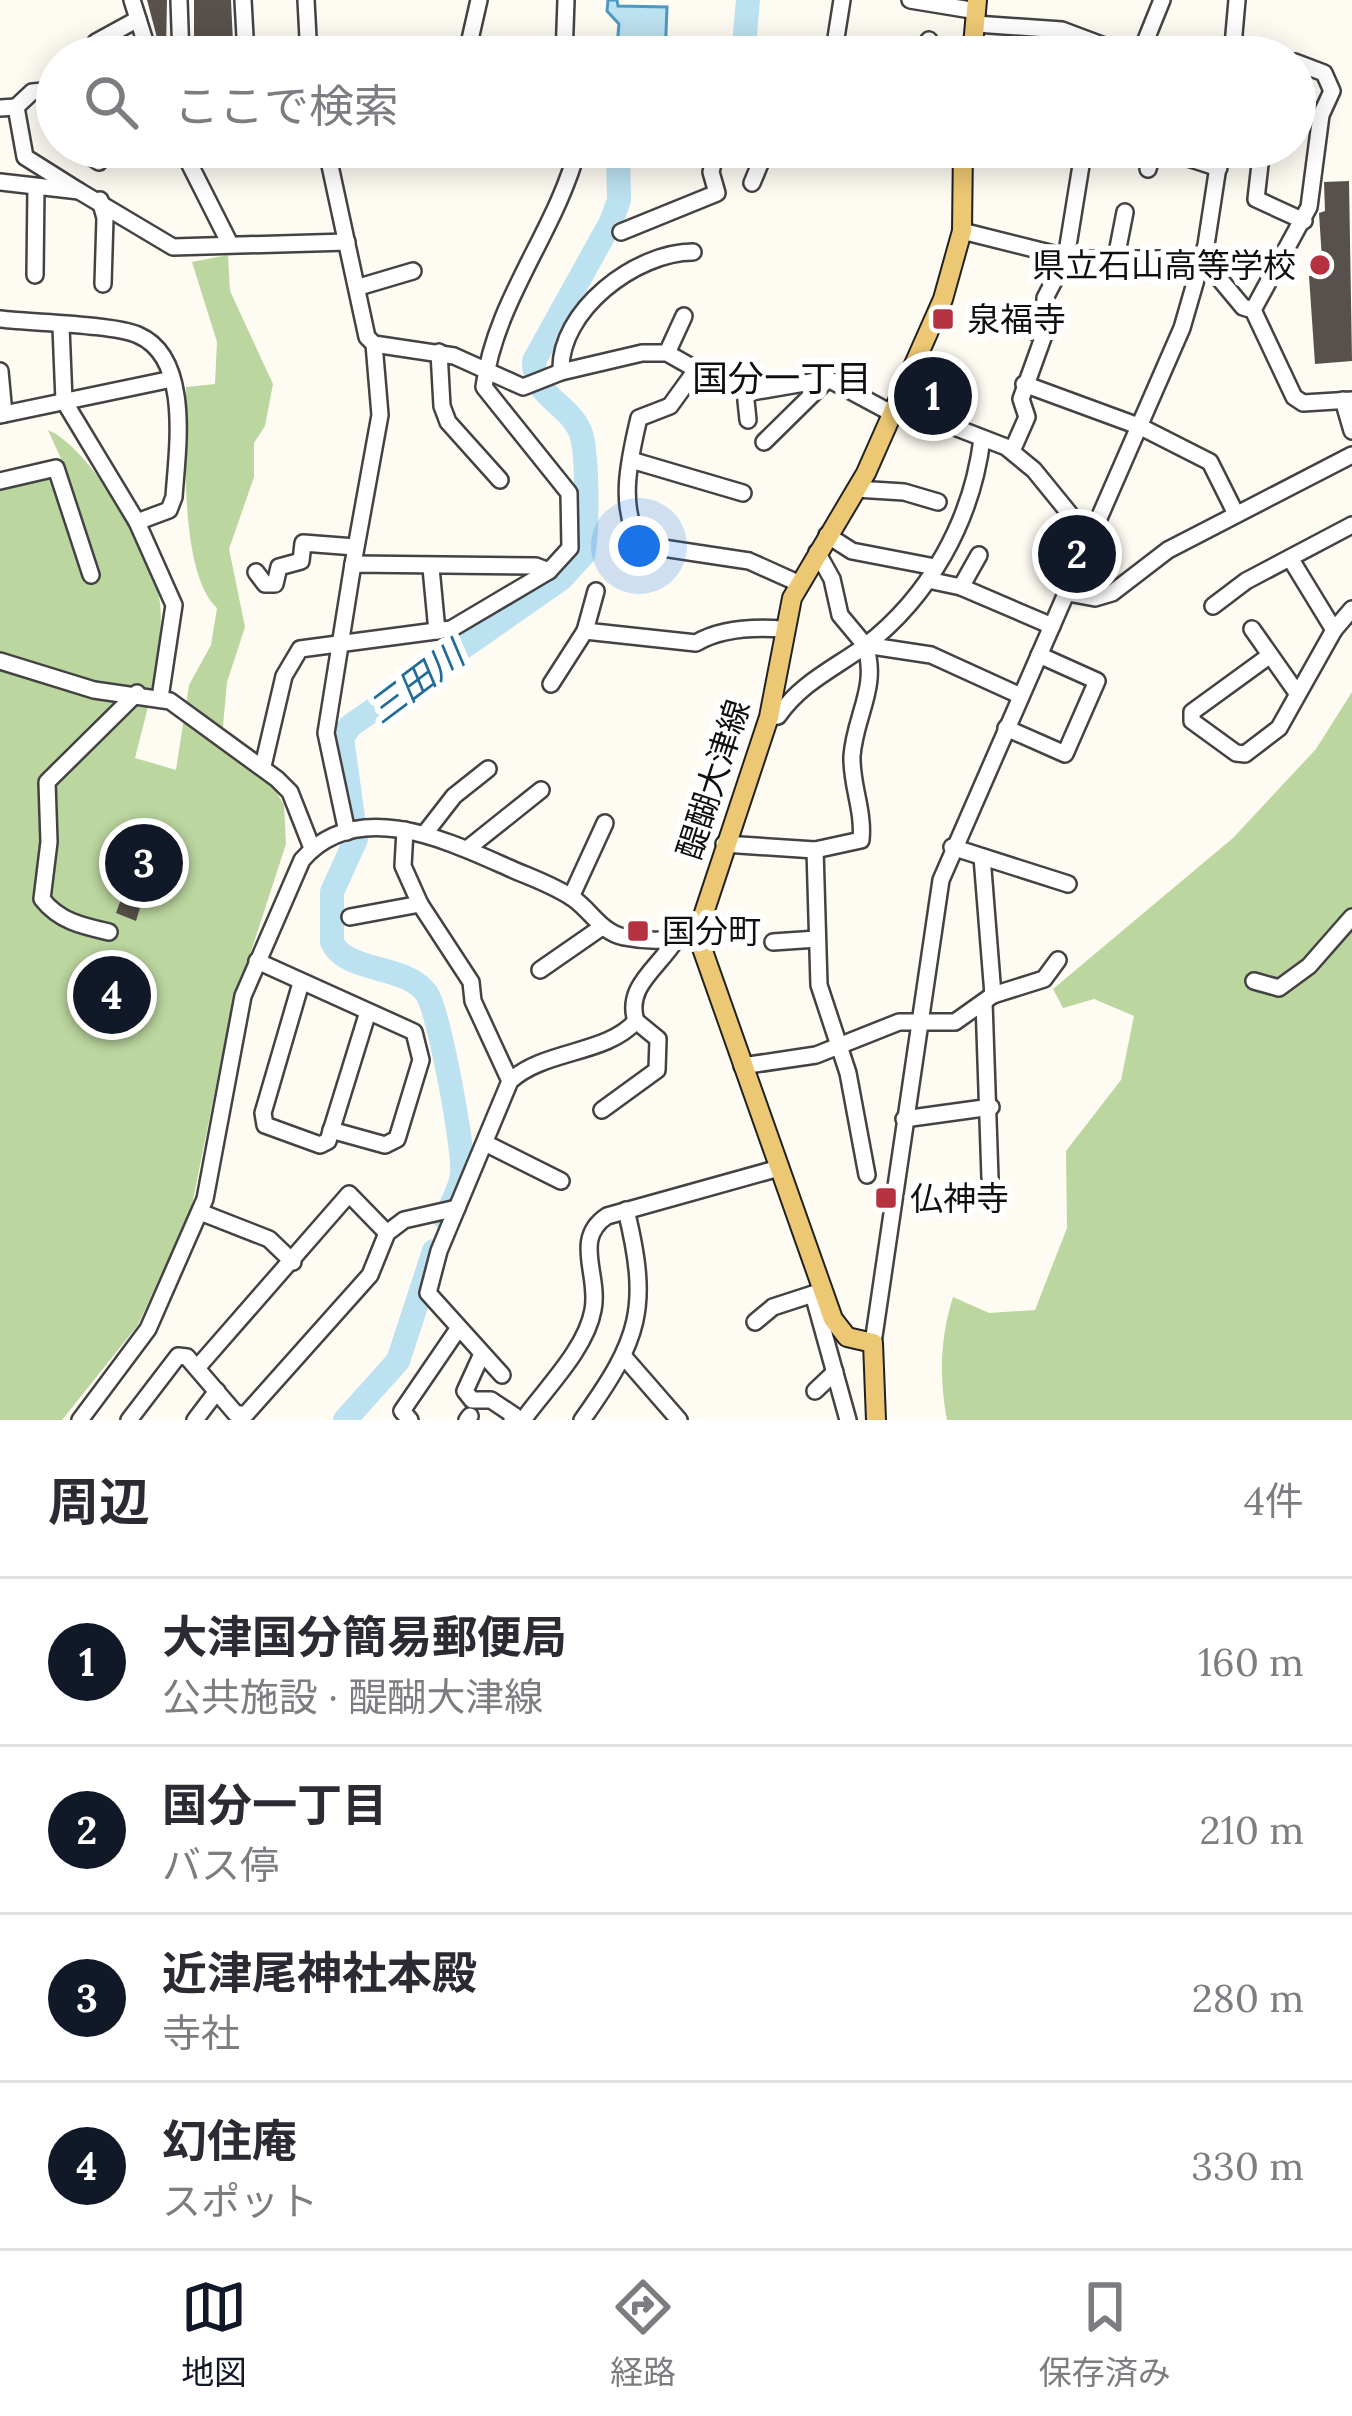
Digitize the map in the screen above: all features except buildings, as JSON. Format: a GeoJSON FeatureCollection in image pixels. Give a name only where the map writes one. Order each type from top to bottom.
{"type":"FeatureCollection","features":[{"type":"Feature","properties":{"kind":"main road","name":"醍醐大津線"},"geometry":{"type":"LineString","coordinates":[[697,934],[769,716],[783,629],[798,583],[897,411],[943,299],[962,231],[963,168]]}},
{"type":"Feature","properties":{"kind":"main road"},"geometry":{"type":"LineString","coordinates":[[697,934],[818,1292],[840,1332],[873,1342],[876,1420]]}},
{"type":"Feature","properties":{"kind":"street"},"geometry":{"type":"LineString","coordinates":[[132,0],[143,36]]}},
{"type":"Feature","properties":{"kind":"street"},"geometry":{"type":"LineString","coordinates":[[179,0],[181,36]]}},
{"type":"Feature","properties":{"kind":"street"},"geometry":{"type":"LineString","coordinates":[[243,0],[245,36]]}},
{"type":"Feature","properties":{"kind":"street"},"geometry":{"type":"LineString","coordinates":[[306,0],[308,36]]}},
{"type":"Feature","properties":{"kind":"street"},"geometry":{"type":"LineString","coordinates":[[471,36],[479,0]]}},
{"type":"Feature","properties":{"kind":"street"},"geometry":{"type":"LineString","coordinates":[[565,36],[566,0]]}},
{"type":"Feature","properties":{"kind":"street"},"geometry":{"type":"LineString","coordinates":[[836,36],[842,0]]}},
{"type":"Feature","properties":{"kind":"street"},"geometry":{"type":"LineString","coordinates":[[910,0],[1074,36]]}},
{"type":"Feature","properties":{"kind":"street"},"geometry":{"type":"LineString","coordinates":[[1146,36],[1162,0]]}},
{"type":"Feature","properties":{"kind":"street"},"geometry":{"type":"LineString","coordinates":[[1233,36],[1237,0]]}},
{"type":"Feature","properties":{"kind":"street"},"geometry":{"type":"LineString","coordinates":[[107,36],[138,19]]}},
{"type":"Feature","properties":{"kind":"street"},"geometry":{"type":"LineString","coordinates":[[1316,70],[1324,73],[1332,91],[1316,150]]}},
{"type":"Feature","properties":{"kind":"street"},"geometry":{"type":"LineString","coordinates":[[36,92],[8,107],[26,158],[36,164]]}},
{"type":"Feature","properties":{"kind":"street"},"geometry":{"type":"LineString","coordinates":[[42,168],[173,247],[347,242]]}},
{"type":"Feature","properties":{"kind":"street"},"geometry":{"type":"LineString","coordinates":[[192,168],[230,244]]}},
{"type":"Feature","properties":{"kind":"street"},"geometry":{"type":"LineString","coordinates":[[331,168],[367,337],[374,344],[439,352],[486,373],[535,382],[642,353],[667,353],[746,391],[828,379],[897,411],[950,424],[1012,451],[1069,513],[1071,556],[1079,565]]}},
{"type":"Feature","properties":{"kind":"street"},"geometry":{"type":"LineString","coordinates":[[263,766],[290,661],[300,650],[437,632],[464,623],[549,572],[570,548],[569,493],[487,395],[486,373],[519,277],[566,193],[573,168]]}},
{"type":"Feature","properties":{"kind":"street"},"geometry":{"type":"LineString","coordinates":[[621,232],[717,194],[711,168]]}},
{"type":"Feature","properties":{"kind":"street"},"geometry":{"type":"LineString","coordinates":[[752,183],[758,168]]}},
{"type":"Feature","properties":{"kind":"street"},"geometry":{"type":"LineString","coordinates":[[1012,451],[1027,417],[1021,399],[1043,335],[1045,298],[1066,258],[1081,168]]}},
{"type":"Feature","properties":{"kind":"street"},"geometry":{"type":"LineString","coordinates":[[873,1342],[934,911],[952,848],[1141,428],[1190,307],[1219,168]]}},
{"type":"Feature","properties":{"kind":"street"},"geometry":{"type":"LineString","coordinates":[[1260,168],[1256,199],[1304,221]]}},
{"type":"Feature","properties":{"kind":"street"},"geometry":{"type":"LineString","coordinates":[[1253,310],[1304,221],[1313,168]]}},
{"type":"Feature","properties":{"kind":"street"},"geometry":{"type":"LineString","coordinates":[[0,182],[80,191]]}},
{"type":"Feature","properties":{"kind":"street"},"geometry":{"type":"LineString","coordinates":[[35,187],[35,275]]}},
{"type":"Feature","properties":{"kind":"street"},"geometry":{"type":"LineString","coordinates":[[100,200],[105,218],[103,284]]}},
{"type":"Feature","properties":{"kind":"street"},"geometry":{"type":"LineString","coordinates":[[1116,258],[1125,212]]}},
{"type":"Feature","properties":{"kind":"street"},"geometry":{"type":"LineString","coordinates":[[962,231],[1066,258],[1203,259],[1243,307],[1253,310],[1294,397],[1303,404],[1348,400],[1352,431]]}},
{"type":"Feature","properties":{"kind":"street"},"geometry":{"type":"LineString","coordinates":[[561,372],[560,354],[606,285],[675,252],[693,252]]}},
{"type":"Feature","properties":{"kind":"street"},"geometry":{"type":"LineString","coordinates":[[359,287],[413,272]]}},
{"type":"Feature","properties":{"kind":"street"},"geometry":{"type":"LineString","coordinates":[[667,353],[684,316]]}},
{"type":"Feature","properties":{"kind":"street"},"geometry":{"type":"LineString","coordinates":[[0,319],[139,335],[167,362],[172,379],[174,497],[169,510],[137,522]]}},
{"type":"Feature","properties":{"kind":"street"},"geometry":{"type":"LineString","coordinates":[[1009,322],[1043,335]]}},
{"type":"Feature","properties":{"kind":"street"},"geometry":{"type":"LineString","coordinates":[[61,327],[64,401],[137,522],[174,605],[160,698]]}},
{"type":"Feature","properties":{"kind":"street"},"geometry":{"type":"LineString","coordinates":[[354,831],[326,733],[337,642],[380,415],[374,344]]}},
{"type":"Feature","properties":{"kind":"street"},"geometry":{"type":"LineString","coordinates":[[439,352],[448,422],[500,480]]}},
{"type":"Feature","properties":{"kind":"street"},"geometry":{"type":"LineString","coordinates":[[691,366],[670,406],[639,418],[627,497],[643,545],[748,561],[798,583]]}},
{"type":"Feature","properties":{"kind":"street"},"geometry":{"type":"LineString","coordinates":[[0,370],[2,414],[172,379]]}},
{"type":"Feature","properties":{"kind":"street"},"geometry":{"type":"LineString","coordinates":[[764,442],[828,379]]}},
{"type":"Feature","properties":{"kind":"street"},"geometry":{"type":"LineString","coordinates":[[1024,384],[1141,428],[1210,462],[1236,514]]}},
{"type":"Feature","properties":{"kind":"street"},"geometry":{"type":"LineString","coordinates":[[746,391],[748,420]]}},
{"type":"Feature","properties":{"kind":"street"},"geometry":{"type":"LineString","coordinates":[[769,716],[778,716],[806,684],[865,645],[931,573],[968,511],[982,439]]}},
{"type":"Feature","properties":{"kind":"street"},"geometry":{"type":"LineString","coordinates":[[1068,593],[1095,598],[1112,593],[1168,550],[1352,454]]}},
{"type":"Feature","properties":{"kind":"street"},"geometry":{"type":"LineString","coordinates":[[631,460],[743,493]]}},
{"type":"Feature","properties":{"kind":"street"},"geometry":{"type":"LineString","coordinates":[[0,481],[56,468],[91,575]]}},
{"type":"Feature","properties":{"kind":"street"},"geometry":{"type":"LineString","coordinates":[[856,489],[904,492],[938,502]]}},
{"type":"Feature","properties":{"kind":"street"},"geometry":{"type":"LineString","coordinates":[[1213,606],[1352,525]]}},
{"type":"Feature","properties":{"kind":"street"},"geometry":{"type":"LineString","coordinates":[[256,572],[265,584],[275,584],[279,567],[301,561],[303,543],[431,568],[536,566],[549,572]]}},
{"type":"Feature","properties":{"kind":"street"},"geometry":{"type":"LineString","coordinates":[[822,543],[931,573],[1052,626]]}},
{"type":"Feature","properties":{"kind":"street"},"geometry":{"type":"LineString","coordinates":[[724,844],[815,850],[861,840],[862,800],[852,763],[870,690],[865,645],[840,615],[822,543]]}},
{"type":"Feature","properties":{"kind":"street"},"geometry":{"type":"LineString","coordinates":[[961,587],[980,555]]}},
{"type":"Feature","properties":{"kind":"street"},"geometry":{"type":"LineString","coordinates":[[1290,558],[1334,630]]}},
{"type":"Feature","properties":{"kind":"street"},"geometry":{"type":"LineString","coordinates":[[431,568],[437,632]]}},
{"type":"Feature","properties":{"kind":"street"},"geometry":{"type":"LineString","coordinates":[[551,685],[585,631],[596,592]]}},
{"type":"Feature","properties":{"kind":"street"},"geometry":{"type":"LineString","coordinates":[[1269,656],[1192,712],[1192,721],[1236,754],[1245,754],[1279,728],[1334,630],[1352,609]]}},
{"type":"Feature","properties":{"kind":"street"},"geometry":{"type":"LineString","coordinates":[[585,631],[696,643],[711,634],[754,627],[783,629]]}},
{"type":"Feature","properties":{"kind":"street"},"geometry":{"type":"LineString","coordinates":[[1252,629],[1297,694]]}},
{"type":"Feature","properties":{"kind":"street"},"geometry":{"type":"LineString","coordinates":[[865,645],[931,655],[1021,696]]}},
{"type":"Feature","properties":{"kind":"street"},"geometry":{"type":"LineString","coordinates":[[1006,728],[1065,754],[1097,681],[1039,655]]}},
{"type":"Feature","properties":{"kind":"street"},"geometry":{"type":"LineString","coordinates":[[0,661],[94,690],[160,698],[263,766],[290,793],[312,848]]}},
{"type":"Feature","properties":{"kind":"street"},"geometry":{"type":"LineString","coordinates":[[109,932],[52,912],[42,898],[49,842],[44,802],[47,782],[137,693]]}},
{"type":"Feature","properties":{"kind":"street"},"geometry":{"type":"LineString","coordinates":[[426,832],[454,796],[488,769]]}},
{"type":"Feature","properties":{"kind":"street"},"geometry":{"type":"LineString","coordinates":[[467,849],[541,790]]}},
{"type":"Feature","properties":{"kind":"street"},"geometry":{"type":"LineString","coordinates":[[571,897],[604,823]]}},
{"type":"Feature","properties":{"kind":"street"},"geometry":{"type":"LineString","coordinates":[[405,830],[403,866],[420,904],[471,982],[473,1001],[510,1081]]}},
{"type":"Feature","properties":{"kind":"street"},"geometry":{"type":"LineString","coordinates":[[80,1420],[148,1329],[200,1212],[211,1177],[242,995],[312,848],[354,831],[426,832],[571,897],[602,927],[622,937],[675,941],[697,934]]}},
{"type":"Feature","properties":{"kind":"street"},"geometry":{"type":"LineString","coordinates":[[952,848],[1068,884]]}},
{"type":"Feature","properties":{"kind":"street"},"geometry":{"type":"LineString","coordinates":[[815,850],[819,985],[848,1073],[867,1175]]}},
{"type":"Feature","properties":{"kind":"street"},"geometry":{"type":"LineString","coordinates":[[982,857],[990,1178]]}},
{"type":"Feature","properties":{"kind":"street"},"geometry":{"type":"LineString","coordinates":[[350,917],[420,904]]}},
{"type":"Feature","properties":{"kind":"street"},"geometry":{"type":"LineString","coordinates":[[1254,980],[1279,988],[1309,965],[1352,916]]}},
{"type":"Feature","properties":{"kind":"street"},"geometry":{"type":"LineString","coordinates":[[540,970],[602,927]]}},
{"type":"Feature","properties":{"kind":"street"},"geometry":{"type":"LineString","coordinates":[[773,941],[818,939]]}},
{"type":"Feature","properties":{"kind":"street"},"geometry":{"type":"LineString","coordinates":[[602,1110],[657,1070],[658,1039],[636,1021],[632,1009],[639,984],[675,941]]}},
{"type":"Feature","properties":{"kind":"street"},"geometry":{"type":"LineString","coordinates":[[742,1066],[789,1061],[899,1022],[955,1022],[989,999],[1045,979],[1058,960]]}},
{"type":"Feature","properties":{"kind":"street"},"geometry":{"type":"LineString","coordinates":[[257,961],[367,1015],[414,1032],[421,1060],[397,1138],[385,1145],[332,1130]]}},
{"type":"Feature","properties":{"kind":"street"},"geometry":{"type":"LineString","coordinates":[[301,982],[263,1113],[265,1125],[320,1145],[332,1130],[367,1015]]}},
{"type":"Feature","properties":{"kind":"street"},"geometry":{"type":"LineString","coordinates":[[502,1375],[427,1288],[452,1209],[487,1144],[510,1081],[535,1064],[617,1036],[636,1021]]}},
{"type":"Feature","properties":{"kind":"street"},"geometry":{"type":"LineString","coordinates":[[904,1119],[991,1107]]}},
{"type":"Feature","properties":{"kind":"street"},"geometry":{"type":"LineString","coordinates":[[487,1144],[561,1181]]}},
{"type":"Feature","properties":{"kind":"street"},"geometry":{"type":"LineString","coordinates":[[524,1420],[590,1323],[595,1293],[587,1239],[595,1224],[626,1210],[779,1168]]}},
{"type":"Feature","properties":{"kind":"street"},"geometry":{"type":"LineString","coordinates":[[197,1368],[349,1194],[387,1233]]}},
{"type":"Feature","properties":{"kind":"street"},"geometry":{"type":"LineString","coordinates":[[129,1420],[178,1356],[197,1368],[237,1417],[246,1414],[295,1365],[370,1275],[387,1233],[404,1220],[452,1209]]}},
{"type":"Feature","properties":{"kind":"street"},"geometry":{"type":"LineString","coordinates":[[582,1420],[625,1358],[641,1306],[626,1210]]}},
{"type":"Feature","properties":{"kind":"street"},"geometry":{"type":"LineString","coordinates":[[200,1212],[268,1239],[293,1262]]}},
{"type":"Feature","properties":{"kind":"street"},"geometry":{"type":"LineString","coordinates":[[755,1322],[773,1307],[818,1292],[848,1420]]}},
{"type":"Feature","properties":{"kind":"street"},"geometry":{"type":"LineString","coordinates":[[410,1420],[402,1411],[458,1329]]}},
{"type":"Feature","properties":{"kind":"street"},"geometry":{"type":"LineString","coordinates":[[481,1356],[465,1391],[472,1400],[490,1400],[515,1416],[512,1420]]}},
{"type":"Feature","properties":{"kind":"street"},"geometry":{"type":"LineString","coordinates":[[625,1358],[679,1420]]}},
{"type":"Feature","properties":{"kind":"street"},"geometry":{"type":"LineString","coordinates":[[815,1391],[835,1372]]}},
{"type":"Feature","properties":{"kind":"street"},"geometry":{"type":"LineString","coordinates":[[195,1420],[217,1391]]}},
{"type":"Feature","properties":{"kind":"green space"},"geometry":{"type":"Polygon","coordinates":[[[228,255],[230,291],[273,384],[265,426],[254,443],[254,477],[229,549],[245,627],[227,682],[221,748],[269,780],[284,805],[286,844],[230,1016],[191,1210],[138,1325],[62,1420],[0,1420],[0,487],[66,470],[48,430],[83,458],[118,506],[146,559],[160,603],[157,660],[135,758],[176,770],[189,685],[211,645],[217,608],[196,566],[187,504],[186,387],[215,384],[217,342],[192,262],[228,255]]]}},
{"type":"Feature","properties":{"kind":"green space"},"geometry":{"type":"Polygon","coordinates":[[[1352,692],[1352,1420],[947,1420],[942,1358],[953,1297],[989,1313],[1035,1310],[1067,1228],[1066,1151],[1121,1080],[1134,1016],[1094,999],[1063,1008],[1053,989],[1233,838],[1316,749],[1352,692]]]}},
{"type":"Feature","properties":{"kind":"water"},"geometry":{"type":"Polygon","coordinates":[[[608,0],[617,0],[618,6],[667,7],[666,36],[618,36],[619,24],[607,11],[608,0]]]}},
{"type":"Feature","properties":{"kind":"waterway","name":"三田川"},"geometry":{"type":"LineString","coordinates":[[745,36],[748,0]]}},
{"type":"Feature","properties":{"kind":"waterway","name":"三田川"},"geometry":{"type":"LineString","coordinates":[[445,1218],[459,1186],[462,1161],[432,1006],[417,984],[350,959],[332,942],[332,892],[356,839],[342,738],[350,726],[561,579],[583,555],[583,441],[574,421],[539,383],[534,361],[611,222],[619,200],[618,168]]}},
{"type":"Feature","properties":{"kind":"waterway","name":"三田川"},"geometry":{"type":"LineString","coordinates":[[345,1420],[398,1361],[434,1251]]}},
{"type":"Feature","properties":{"kind":"place","name":"県立石山高等学校"},"geometry":{"type":"Point","coordinates":[1320,265]}},
{"type":"Feature","properties":{"kind":"place","name":"泉福寺"},"geometry":{"type":"Point","coordinates":[943,319]}},
{"type":"Feature","properties":{"kind":"place","name":"大津国分簡易郵便局"},"geometry":{"type":"Point","coordinates":[933,396]}},
{"type":"Feature","properties":{"kind":"place","name":"国分一丁目"},"geometry":{"type":"Point","coordinates":[1077,554]}},
{"type":"Feature","properties":{"kind":"place","name":"近津尾神社本殿"},"geometry":{"type":"Point","coordinates":[144,863]}},
{"type":"Feature","properties":{"kind":"place","name":"国分町"},"geometry":{"type":"Point","coordinates":[638,931]}},
{"type":"Feature","properties":{"kind":"place","name":"幻住庵"},"geometry":{"type":"Point","coordinates":[112,995]}},
{"type":"Feature","properties":{"kind":"place","name":"仏神寺"},"geometry":{"type":"Point","coordinates":[886,1198]}},
{"type":"Feature","properties":{"kind":"district","name":"国分一丁目"},"geometry":{"type":"Point","coordinates":[782,378]}}]}
